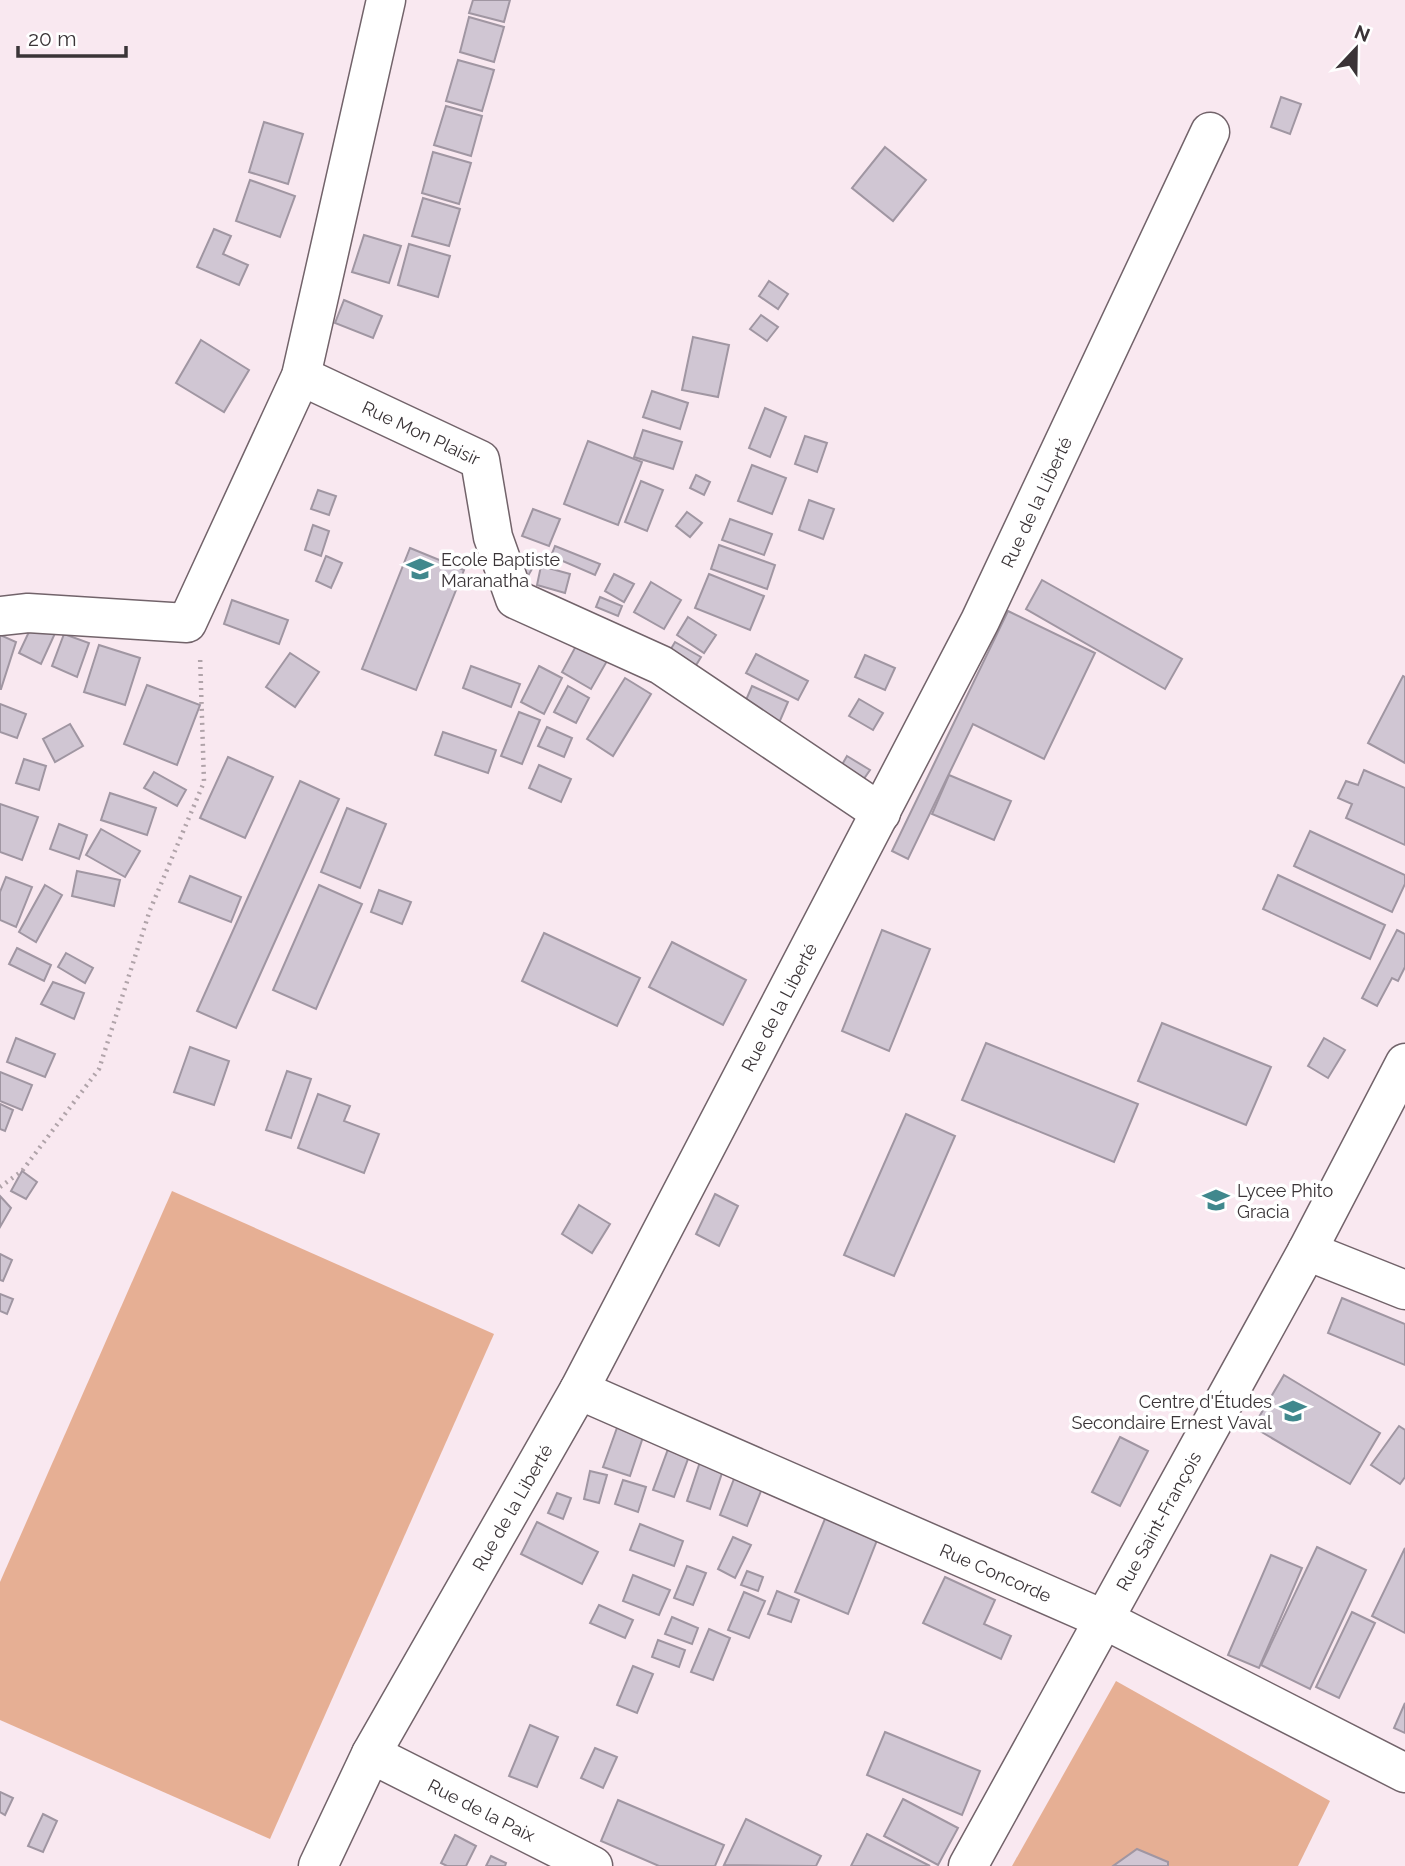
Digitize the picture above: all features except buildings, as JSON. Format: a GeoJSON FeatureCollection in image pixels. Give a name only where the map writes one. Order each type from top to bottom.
{"type":"FeatureCollection","features":[{"type":"Feature","properties":{"kind":"street"},"geometry":{"type":"LineString","coordinates":[[0,616],[27,613],[187,623],[301,376],[386,0]]}},
{"type":"Feature","properties":{"kind":"street","name":"Rue de la Liberté"},"geometry":{"type":"LineString","coordinates":[[318,1866],[372,1754],[579,1390],[980,621],[1210,132]]}},
{"type":"Feature","properties":{"kind":"street","name":"Rue Mon Plaisir"},"geometry":{"type":"LineString","coordinates":[[301,376],[480,460],[493,537],[515,598],[661,665],[881,813]]}},
{"type":"Feature","properties":{"kind":"street","name":"Rue Saint-François"},"geometry":{"type":"LineString","coordinates":[[968,1866],[1307,1251],[1405,1063]]}},
{"type":"Feature","properties":{"kind":"street"},"geometry":{"type":"LineString","coordinates":[[1307,1251],[1405,1290]]}},
{"type":"Feature","properties":{"kind":"street","name":"Rue Concorde"},"geometry":{"type":"LineString","coordinates":[[579,1390],[1105,1620],[1405,1773]]}},
{"type":"Feature","properties":{"kind":"street","name":"Rue de la Paix"},"geometry":{"type":"LineString","coordinates":[[372,1754],[593,1866]]}},
{"type":"Feature","properties":{"kind":"path"},"geometry":{"type":"LineString","coordinates":[[0,1186],[22,1171],[99,1069],[150,910],[204,782],[198,598]]}},
{"type":"Feature","properties":{"kind":"shaded area"},"geometry":{"type":"Polygon","coordinates":[[[172,1191],[494,1334],[270,1839],[0,1720],[0,1582],[172,1191]]]}},
{"type":"Feature","properties":{"kind":"shaded area"},"geometry":{"type":"Polygon","coordinates":[[[1116,1681],[1330,1801],[1298,1866],[1012,1866],[1116,1681]]]}},
{"type":"Feature","properties":{"kind":"place","name":"Ecole Baptiste Maranatha"},"geometry":{"type":"Point","coordinates":[420,569]}},
{"type":"Feature","properties":{"kind":"place","name":"Lycee Phito Gracia"},"geometry":{"type":"Point","coordinates":[1216,1200]}},
{"type":"Feature","properties":{"kind":"place","name":"Centre d'Études Secondaire Ernest Vaval"},"geometry":{"type":"Point","coordinates":[1293,1411]}}]}
